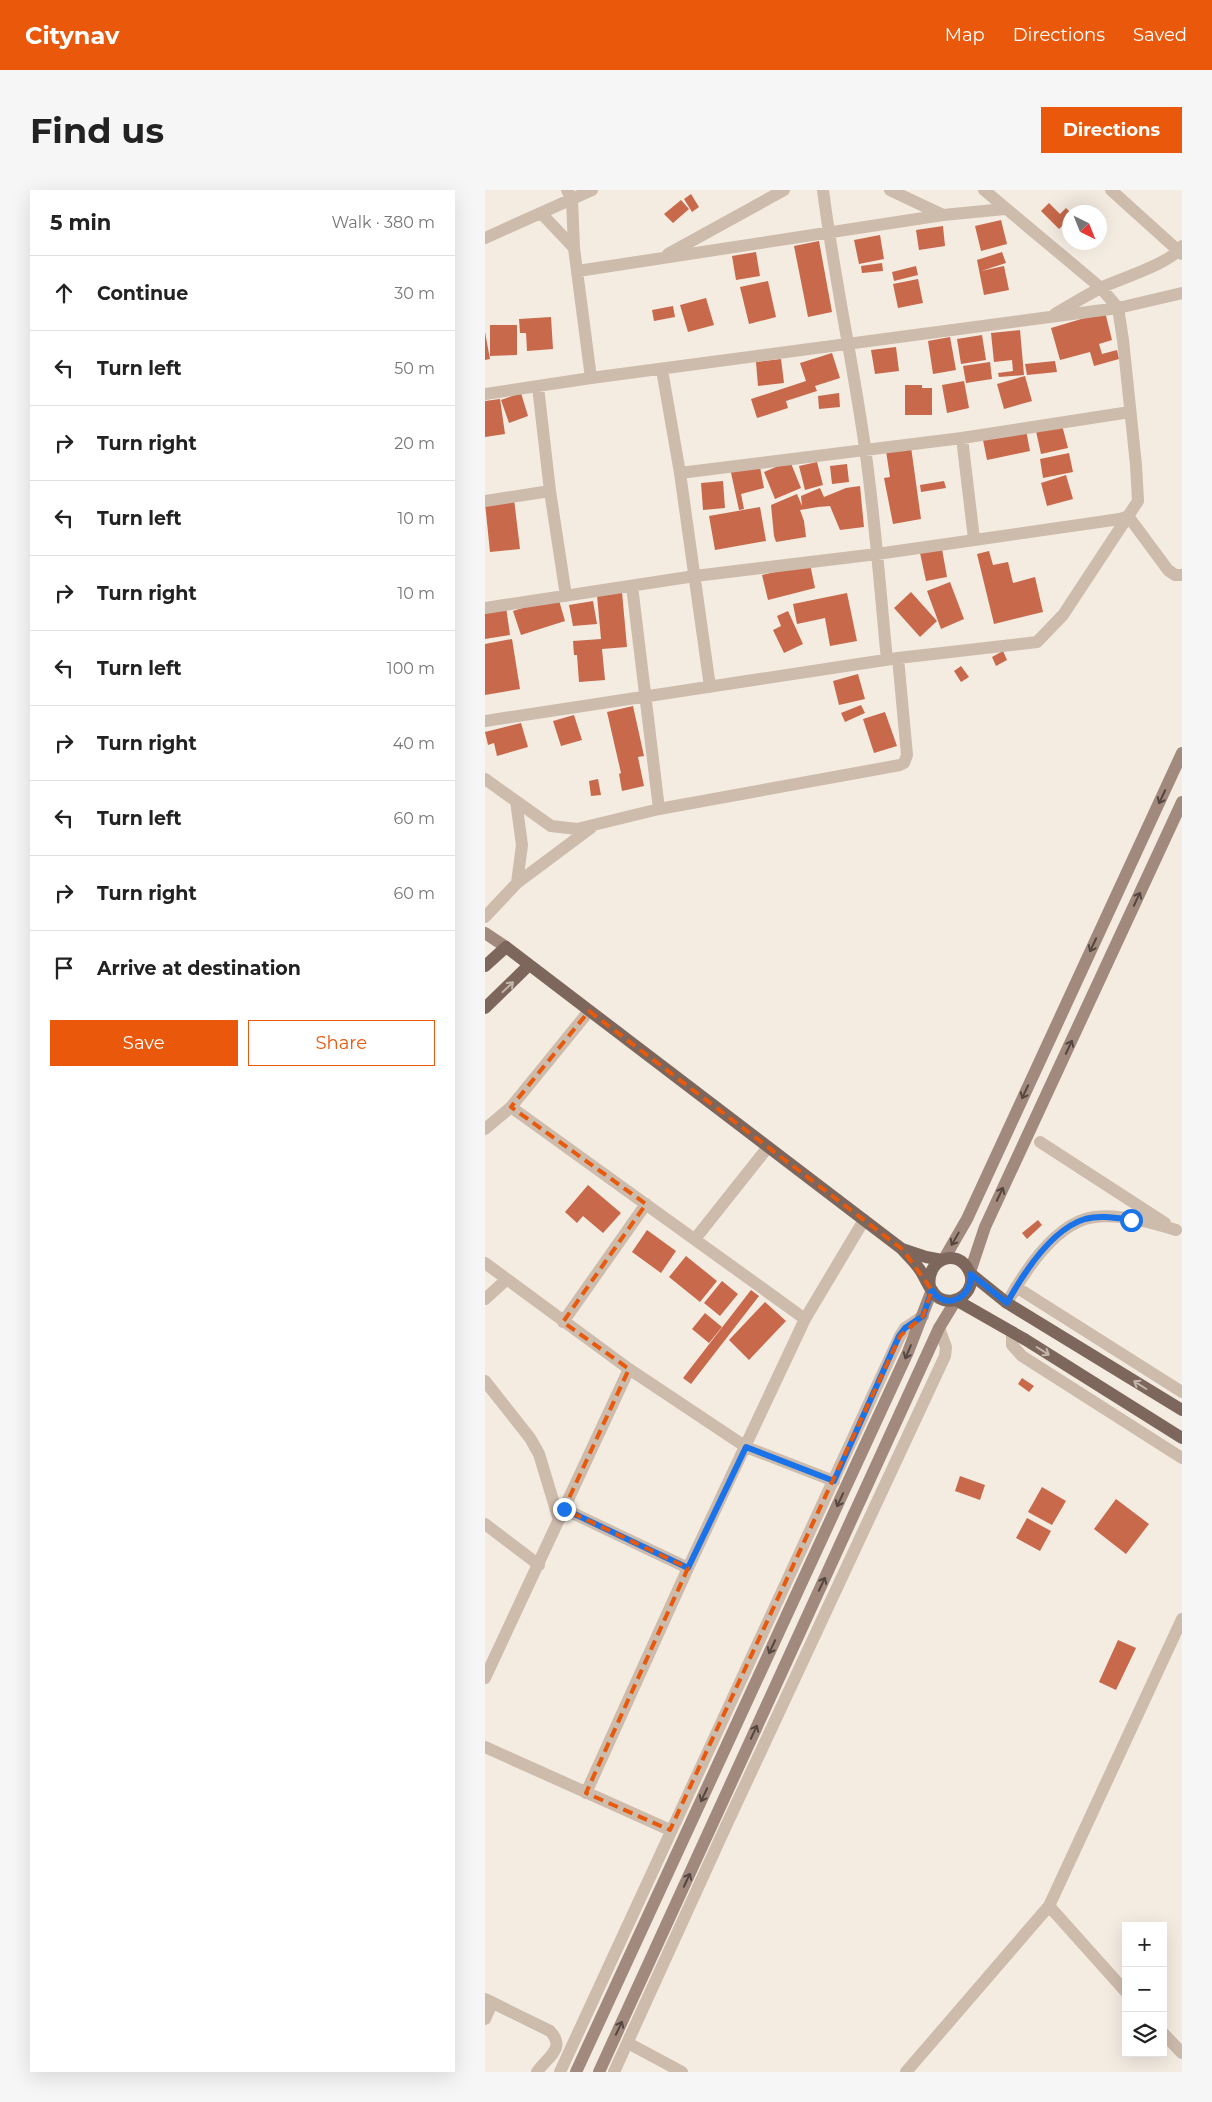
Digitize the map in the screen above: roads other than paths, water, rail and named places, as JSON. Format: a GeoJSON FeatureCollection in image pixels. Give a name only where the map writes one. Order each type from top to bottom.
{"type":"FeatureCollection","features":[{"type":"Feature","properties":{"kind":"main road"},"geometry":{"type":"LineString","coordinates":[[576,2072],[900,1370],[923,1316],[931,1289],[930,1273],[933,1267],[943,1260],[967,1219],[1182,753]]}},
{"type":"Feature","properties":{"kind":"main road"},"geometry":{"type":"LineString","coordinates":[[599,2072],[939,1328],[956,1300],[966,1293],[970,1287],[970,1273],[985,1227],[1182,802]]}},
{"type":"Feature","properties":{"kind":"main road"},"geometry":{"type":"LineString","coordinates":[[485,933],[506,947],[902,1249],[919,1269],[939,1298],[956,1300],[1012,1332],[1182,1438]]}},
{"type":"Feature","properties":{"kind":"main road"},"geometry":{"type":"LineString","coordinates":[[485,966],[506,947]]}},
{"type":"Feature","properties":{"kind":"main road"},"geometry":{"type":"LineString","coordinates":[[485,1008],[529,965]]}},
{"type":"Feature","properties":{"kind":"main road"},"geometry":{"type":"LineString","coordinates":[[902,1249],[926,1258],[957,1259],[963,1263],[970,1273],[1007,1303],[1182,1410]]}},
{"type":"Feature","properties":{"kind":"street"},"geometry":{"type":"LineString","coordinates":[[485,238],[541,213],[570,195],[592,190]]}},
{"type":"Feature","properties":{"kind":"street"},"geometry":{"type":"LineString","coordinates":[[661,258],[784,190]]}},
{"type":"Feature","properties":{"kind":"street"},"geometry":{"type":"LineString","coordinates":[[485,778],[551,826],[577,829],[659,809],[895,766],[904,762],[907,755],[877,554],[865,450],[823,190]]}},
{"type":"Feature","properties":{"kind":"street"},"geometry":{"type":"LineString","coordinates":[[890,190],[943,215]]}},
{"type":"Feature","properties":{"kind":"street"},"geometry":{"type":"LineString","coordinates":[[485,721],[893,659],[1037,642],[1063,615],[1138,501],[1137,465],[1118,308],[1101,288],[1005,210],[984,190]]}},
{"type":"Feature","properties":{"kind":"street"},"geometry":{"type":"LineString","coordinates":[[1049,317],[1101,288],[1144,270],[1181,250],[1111,190]]}},
{"type":"Feature","properties":{"kind":"street"},"geometry":{"type":"LineString","coordinates":[[570,195],[574,248],[579,271],[591,378]]}},
{"type":"Feature","properties":{"kind":"street"},"geometry":{"type":"LineString","coordinates":[[579,271],[943,215],[1005,210]]}},
{"type":"Feature","properties":{"kind":"street"},"geometry":{"type":"LineString","coordinates":[[541,213],[574,248]]}},
{"type":"Feature","properties":{"kind":"street"},"geometry":{"type":"LineString","coordinates":[[485,394],[591,378],[1118,308],[1182,293]]}},
{"type":"Feature","properties":{"kind":"street"},"geometry":{"type":"LineString","coordinates":[[662,370],[680,473],[710,687]]}},
{"type":"Feature","properties":{"kind":"street"},"geometry":{"type":"LineString","coordinates":[[538,387],[565,596]]}},
{"type":"Feature","properties":{"kind":"street"},"geometry":{"type":"LineString","coordinates":[[680,473],[962,438],[1130,412]]}},
{"type":"Feature","properties":{"kind":"street"},"geometry":{"type":"LineString","coordinates":[[962,438],[974,539]]}},
{"type":"Feature","properties":{"kind":"street"},"geometry":{"type":"LineString","coordinates":[[485,500],[550,491]]}},
{"type":"Feature","properties":{"kind":"street"},"geometry":{"type":"LineString","coordinates":[[485,608],[695,576],[877,554],[1120,519],[1129,516]]}},
{"type":"Feature","properties":{"kind":"street"},"geometry":{"type":"LineString","coordinates":[[1129,516],[1168,570],[1175,575],[1182,575]]}},
{"type":"Feature","properties":{"kind":"street"},"geometry":{"type":"LineString","coordinates":[[632,586],[659,809]]}},
{"type":"Feature","properties":{"kind":"street"},"geometry":{"type":"LineString","coordinates":[[516,801],[522,845],[517,883]]}},
{"type":"Feature","properties":{"kind":"street"},"geometry":{"type":"LineString","coordinates":[[485,916],[517,883],[595,825]]}},
{"type":"Feature","properties":{"kind":"street"},"geometry":{"type":"LineString","coordinates":[[485,1129],[511,1107],[589,1011]]}},
{"type":"Feature","properties":{"kind":"street"},"geometry":{"type":"LineString","coordinates":[[511,1107],[805,1319]]}},
{"type":"Feature","properties":{"kind":"street"},"geometry":{"type":"LineString","coordinates":[[1040,1142],[1179,1231]]}},
{"type":"Feature","properties":{"kind":"street"},"geometry":{"type":"LineString","coordinates":[[695,1239],[768,1147]]}},
{"type":"Feature","properties":{"kind":"street"},"geometry":{"type":"LineString","coordinates":[[563,1322],[646,1204]]}},
{"type":"Feature","properties":{"kind":"street"},"geometry":{"type":"LineString","coordinates":[[1007,1303],[1027,1269],[1072,1224],[1086,1219],[1113,1217],[1155,1223],[1179,1231]]}},
{"type":"Feature","properties":{"kind":"street"},"geometry":{"type":"LineString","coordinates":[[586,1793],[688,1568],[805,1319],[864,1220]]}},
{"type":"Feature","properties":{"kind":"street"},"geometry":{"type":"LineString","coordinates":[[485,1263],[629,1369],[746,1447],[834,1481]]}},
{"type":"Feature","properties":{"kind":"street"},"geometry":{"type":"LineString","coordinates":[[485,1299],[506,1280]]}},
{"type":"Feature","properties":{"kind":"street"},"geometry":{"type":"LineString","coordinates":[[1016,1287],[1182,1392]]}},
{"type":"Feature","properties":{"kind":"street"},"geometry":{"type":"LineString","coordinates":[[559,2072],[834,1481],[899,1336],[905,1328],[923,1316]]}},
{"type":"Feature","properties":{"kind":"street"},"geometry":{"type":"LineString","coordinates":[[615,2072],[694,1893],[945,1356],[946,1347],[939,1328]]}},
{"type":"Feature","properties":{"kind":"street"},"geometry":{"type":"LineString","coordinates":[[1012,1332],[1012,1345],[1023,1356],[1182,1458]]}},
{"type":"Feature","properties":{"kind":"street"},"geometry":{"type":"LineString","coordinates":[[485,1678],[629,1369]]}},
{"type":"Feature","properties":{"kind":"street"},"geometry":{"type":"LineString","coordinates":[[485,1381],[530,1438],[539,1454],[561,1514],[688,1568]]}},
{"type":"Feature","properties":{"kind":"street"},"geometry":{"type":"LineString","coordinates":[[485,1524],[539,1565]]}},
{"type":"Feature","properties":{"kind":"street"},"geometry":{"type":"LineString","coordinates":[[906,2072],[1049,1906],[1182,1619]]}},
{"type":"Feature","properties":{"kind":"street"},"geometry":{"type":"LineString","coordinates":[[485,1747],[670,1830]]}},
{"type":"Feature","properties":{"kind":"street"},"geometry":{"type":"LineString","coordinates":[[1049,1906],[1122,1988]]}},
{"type":"Feature","properties":{"kind":"street"},"geometry":{"type":"LineString","coordinates":[[485,2019],[489,2001],[550,2031],[555,2036],[557,2044],[554,2051],[537,2072]]}},
{"type":"Feature","properties":{"kind":"street"},"geometry":{"type":"LineString","coordinates":[[1167,2037],[1182,2053]]}},
{"type":"Feature","properties":{"kind":"street"},"geometry":{"type":"LineString","coordinates":[[628,2043],[682,2072]]}}]}
